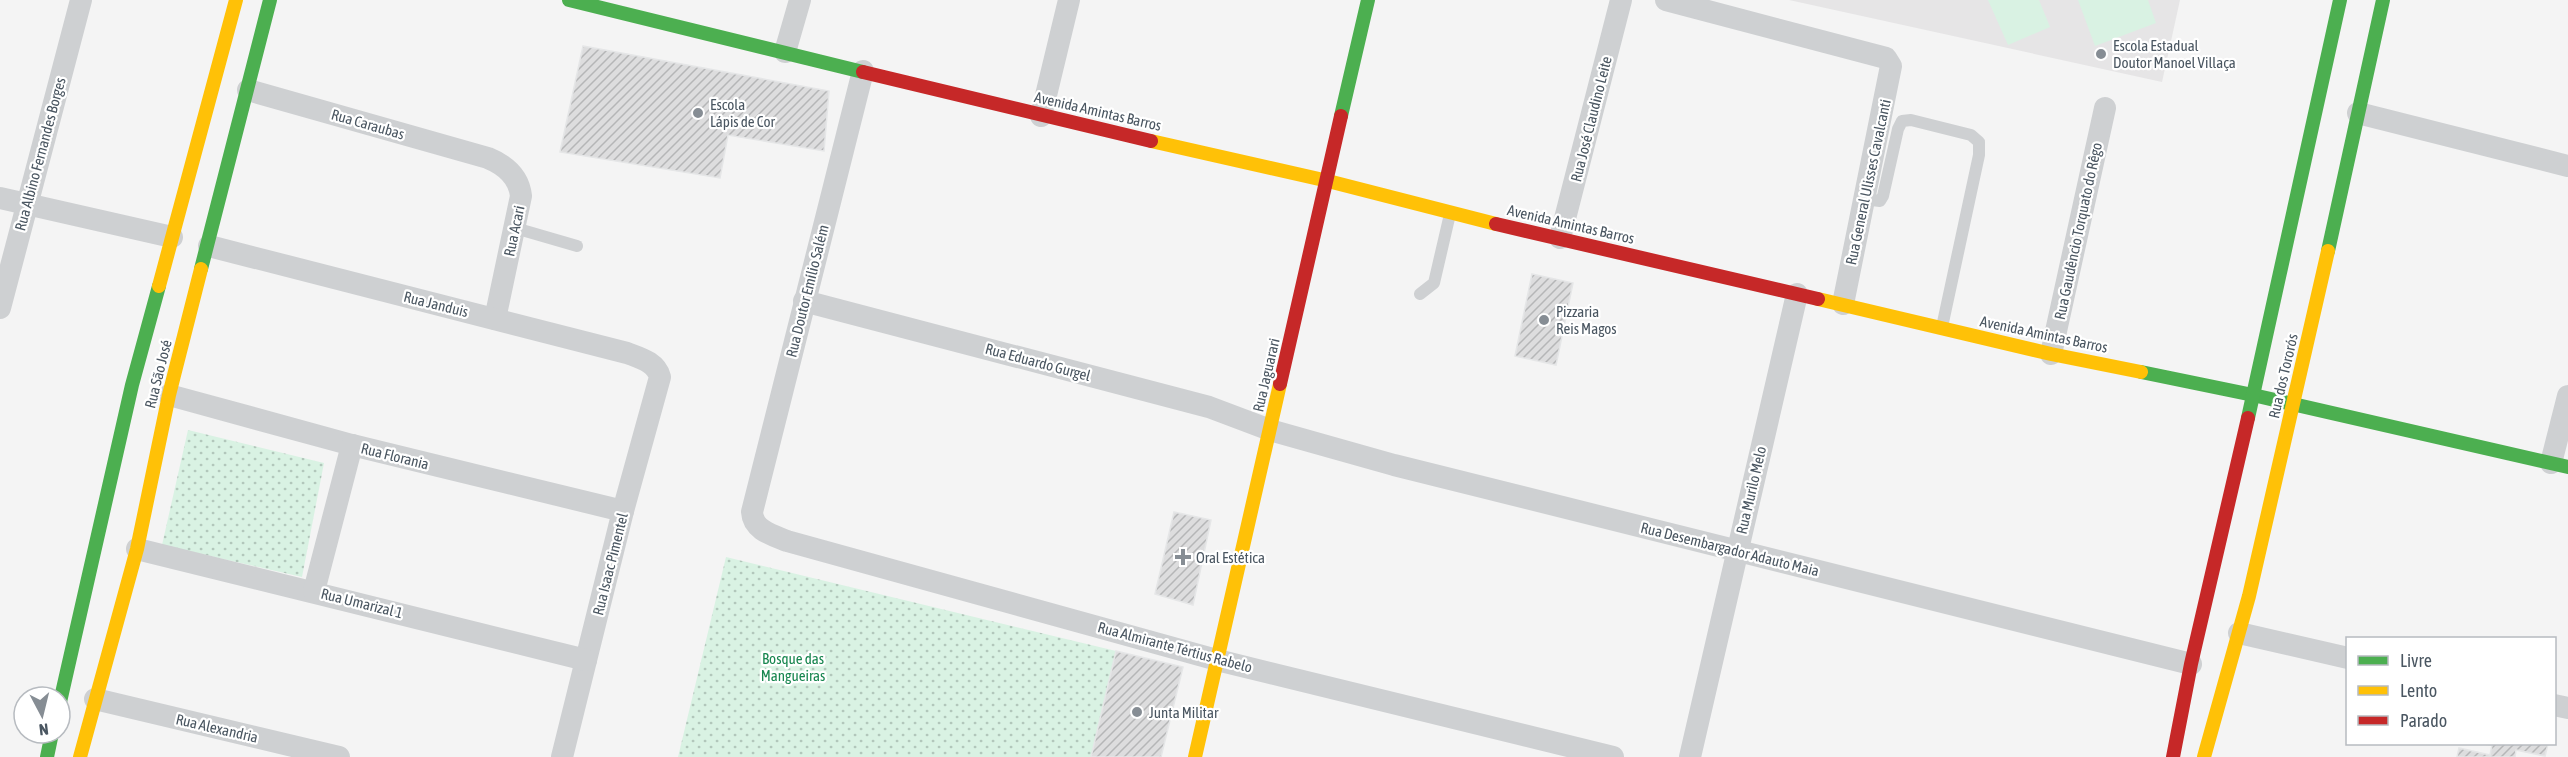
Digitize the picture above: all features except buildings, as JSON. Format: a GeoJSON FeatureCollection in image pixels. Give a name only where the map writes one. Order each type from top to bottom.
{"type":"FeatureCollection","features":[{"type":"Feature","properties":{"kind":"main road","name":"Rua São José"},"geometry":{"type":"LineString","coordinates":[[64,685],[132,385],[236,0]]}},
{"type":"Feature","properties":{"kind":"main road","name":"Rua São José"},"geometry":{"type":"LineString","coordinates":[[80,757],[137,549],[169,395],[209,246],[270,0]]}},
{"type":"Feature","properties":{"kind":"main road","name":"Avenida Amintas Barros"},"geometry":{"type":"LineString","coordinates":[[569,0],[863,70],[1041,116],[1328,181],[1450,213],[2051,354],[2253,395],[2560,465]]}},
{"type":"Feature","properties":{"kind":"main road","name":"Rua Jaguarari"},"geometry":{"type":"LineString","coordinates":[[1195,757],[1368,0]]}},
{"type":"Feature","properties":{"kind":"main road","name":"Rua dos Tororós"},"geometry":{"type":"LineString","coordinates":[[2173,757],[2191,664],[2214,589],[2253,395],[2340,0]]}},
{"type":"Feature","properties":{"kind":"main road","name":"Rua dos Tororós"},"geometry":{"type":"LineString","coordinates":[[2204,757],[2239,633],[2244,595],[2294,405],[2383,0]]}},
{"type":"Feature","properties":{"kind":"main road"},"geometry":{"type":"LineString","coordinates":[[203,122],[238,131]]}},
{"type":"Feature","properties":{"kind":"street","name":"Rua Albino Fernandes Borges"},"geometry":{"type":"LineString","coordinates":[[0,308],[81,0]]}},
{"type":"Feature","properties":{"kind":"street"},"geometry":{"type":"LineString","coordinates":[[785,52],[800,0]]}},
{"type":"Feature","properties":{"kind":"street"},"geometry":{"type":"LineString","coordinates":[[1041,116],[1069,0]]}},
{"type":"Feature","properties":{"kind":"street","name":"Rua José Claudino Leite"},"geometry":{"type":"LineString","coordinates":[[1560,238],[1621,0]]}},
{"type":"Feature","properties":{"kind":"street","name":"Rua General Ulisses Cavalcanti"},"geometry":{"type":"LineString","coordinates":[[1666,0],[1889,60],[1891,66],[1843,304]]}},
{"type":"Feature","properties":{"kind":"street","name":"Rua Doutor Emílio Salém"},"geometry":{"type":"LineString","coordinates":[[752,512],[863,70]]}},
{"type":"Feature","properties":{"kind":"street","name":"Rua Caraubas"},"geometry":{"type":"LineString","coordinates":[[248,90],[488,158]]}},
{"type":"Feature","properties":{"kind":"street","name":"Rua Gaudêncio Torquato do Rêgo"},"geometry":{"type":"LineString","coordinates":[[2051,354],[2105,108]]}},
{"type":"Feature","properties":{"kind":"street"},"geometry":{"type":"LineString","coordinates":[[2358,113],[2568,166]]}},
{"type":"Feature","properties":{"kind":"street","name":"Rua Acari"},"geometry":{"type":"LineString","coordinates":[[488,158],[502,165],[519,186],[521,202],[495,318]]}},
{"type":"Feature","properties":{"kind":"street"},"geometry":{"type":"LineString","coordinates":[[0,198],[172,237]]}},
{"type":"Feature","properties":{"kind":"street","name":"Rua Janduis"},"geometry":{"type":"LineString","coordinates":[[209,246],[627,352],[649,362],[659,372]]}},
{"type":"Feature","properties":{"kind":"street","name":"Rua Murilo Melo"},"geometry":{"type":"LineString","coordinates":[[1690,757],[1797,294]]}},
{"type":"Feature","properties":{"kind":"street","name":"Rua Eduardo Gurgel"},"geometry":{"type":"LineString","coordinates":[[804,301],[1209,406],[1270,430]]}},
{"type":"Feature","properties":{"kind":"street","name":"Rua Isaac Pimentel"},"geometry":{"type":"LineString","coordinates":[[562,757],[623,511],[660,377],[659,372]]}},
{"type":"Feature","properties":{"kind":"street","name":"Rua Florania"},"geometry":{"type":"LineString","coordinates":[[169,395],[352,445],[623,511]]}},
{"type":"Feature","properties":{"kind":"street"},"geometry":{"type":"LineString","coordinates":[[2560,465],[2568,396]]}},
{"type":"Feature","properties":{"kind":"street","name":"Rua Desembargador Adauto Maia"},"geometry":{"type":"LineString","coordinates":[[1270,430],[1394,465],[2191,664]]}},
{"type":"Feature","properties":{"kind":"street"},"geometry":{"type":"LineString","coordinates":[[314,591],[352,445]]}},
{"type":"Feature","properties":{"kind":"street","name":"Rua Almirante Tértius Rabelo"},"geometry":{"type":"LineString","coordinates":[[752,512],[753,519],[762,530],[787,541],[1217,660],[1613,757]]}},
{"type":"Feature","properties":{"kind":"street","name":"Rua Umarizal 1"},"geometry":{"type":"LineString","coordinates":[[137,549],[586,660]]}},
{"type":"Feature","properties":{"kind":"street"},"geometry":{"type":"LineString","coordinates":[[2239,633],[2346,658]]}},
{"type":"Feature","properties":{"kind":"street","name":"Rua Alexandria"},"geometry":{"type":"LineString","coordinates":[[95,699],[339,757]]}},
{"type":"Feature","properties":{"kind":"lane"},"geometry":{"type":"LineString","coordinates":[[1864,199],[1880,201],[1883,196],[1898,129],[1902,121],[1911,120],[1971,135],[1978,142],[1979,155],[1942,328]]}},
{"type":"Feature","properties":{"kind":"lane"},"geometry":{"type":"LineString","coordinates":[[1420,294],[1434,283],[1450,213]]}},
{"type":"Feature","properties":{"kind":"lane"},"geometry":{"type":"LineString","coordinates":[[515,228],[577,246]]}},
{"type":"Feature","properties":{"kind":"shaded area","name":"Escola Estadual Doutor Manoel Villaça"},"geometry":{"type":"Polygon","coordinates":[[[1789,0],[2180,0],[2162,82],[1789,0]]]}},
{"type":"Feature","properties":{"kind":"green space"},"geometry":{"type":"Polygon","coordinates":[[[1988,0],[2039,0],[2050,27],[2008,45],[1988,0]]]}},
{"type":"Feature","properties":{"kind":"green space"},"geometry":{"type":"Polygon","coordinates":[[[2078,0],[2148,0],[2156,23],[2095,46],[2078,0]]]}},
{"type":"Feature","properties":{"kind":"green space"},"geometry":{"type":"Polygon","coordinates":[[[188,430],[324,463],[302,577],[162,545],[188,430]]]}},
{"type":"Feature","properties":{"kind":"green space","name":"Bosque das Mangueiras"},"geometry":{"type":"Polygon","coordinates":[[[726,557],[1116,651],[1091,757],[678,757],[726,557]]]}},
{"type":"Feature","properties":{"kind":"traffic: fast"},"geometry":{"type":"LineString","coordinates":[[201,269],[270,0]]}},
{"type":"Feature","properties":{"kind":"traffic: fast"},"geometry":{"type":"LineString","coordinates":[[569,0],[863,72]]}},
{"type":"Feature","properties":{"kind":"traffic: fast"},"geometry":{"type":"LineString","coordinates":[[1341,116],[1368,0]]}},
{"type":"Feature","properties":{"kind":"traffic: fast"},"geometry":{"type":"LineString","coordinates":[[2248,418],[2340,0]]}},
{"type":"Feature","properties":{"kind":"traffic: fast"},"geometry":{"type":"LineString","coordinates":[[2328,251],[2383,0]]}},
{"type":"Feature","properties":{"kind":"traffic: fast"},"geometry":{"type":"LineString","coordinates":[[64,685],[132,385],[159,286]]}},
{"type":"Feature","properties":{"kind":"traffic: fast"},"geometry":{"type":"LineString","coordinates":[[2141,372],[2253,395],[2568,467]]}},
{"type":"Feature","properties":{"kind":"traffic: fast"},"geometry":{"type":"LineString","coordinates":[[47,757],[50,745]]}},
{"type":"Feature","properties":{"kind":"traffic: slow"},"geometry":{"type":"LineString","coordinates":[[159,286],[236,0]]}},
{"type":"Feature","properties":{"kind":"traffic: slow"},"geometry":{"type":"LineString","coordinates":[[1151,141],[1328,181],[1496,224]]}},
{"type":"Feature","properties":{"kind":"traffic: slow"},"geometry":{"type":"LineString","coordinates":[[2204,757],[2249,596],[2328,251]]}},
{"type":"Feature","properties":{"kind":"traffic: slow"},"geometry":{"type":"LineString","coordinates":[[80,757],[137,549],[169,395],[201,269]]}},
{"type":"Feature","properties":{"kind":"traffic: slow"},"geometry":{"type":"LineString","coordinates":[[1818,299],[2051,354],[2141,372]]}},
{"type":"Feature","properties":{"kind":"traffic: slow"},"geometry":{"type":"LineString","coordinates":[[1195,757],[1280,384]]}},
{"type":"Feature","properties":{"kind":"traffic: jam"},"geometry":{"type":"LineString","coordinates":[[863,72],[1151,141]]}},
{"type":"Feature","properties":{"kind":"traffic: jam"},"geometry":{"type":"LineString","coordinates":[[1280,384],[1341,116]]}},
{"type":"Feature","properties":{"kind":"traffic: jam"},"geometry":{"type":"LineString","coordinates":[[1496,224],[1818,299]]}},
{"type":"Feature","properties":{"kind":"traffic: jam"},"geometry":{"type":"LineString","coordinates":[[2173,757],[2191,664],[2248,418]]}},
{"type":"Feature","properties":{"kind":"place","name":"Escola Estadual Doutor Manoel Villaça"},"geometry":{"type":"Point","coordinates":[2101,54]}},
{"type":"Feature","properties":{"kind":"place","name":"Escola Lápis de Cor"},"geometry":{"type":"Point","coordinates":[698,113]}},
{"type":"Feature","properties":{"kind":"place","name":"Pizzaria Reis Magos"},"geometry":{"type":"Point","coordinates":[1544,320]}},
{"type":"Feature","properties":{"kind":"place","name":"Oral Estética"},"geometry":{"type":"Point","coordinates":[1183,557]}},
{"type":"Feature","properties":{"kind":"place","name":"Junta Militar"},"geometry":{"type":"Point","coordinates":[1137,712]}}]}
